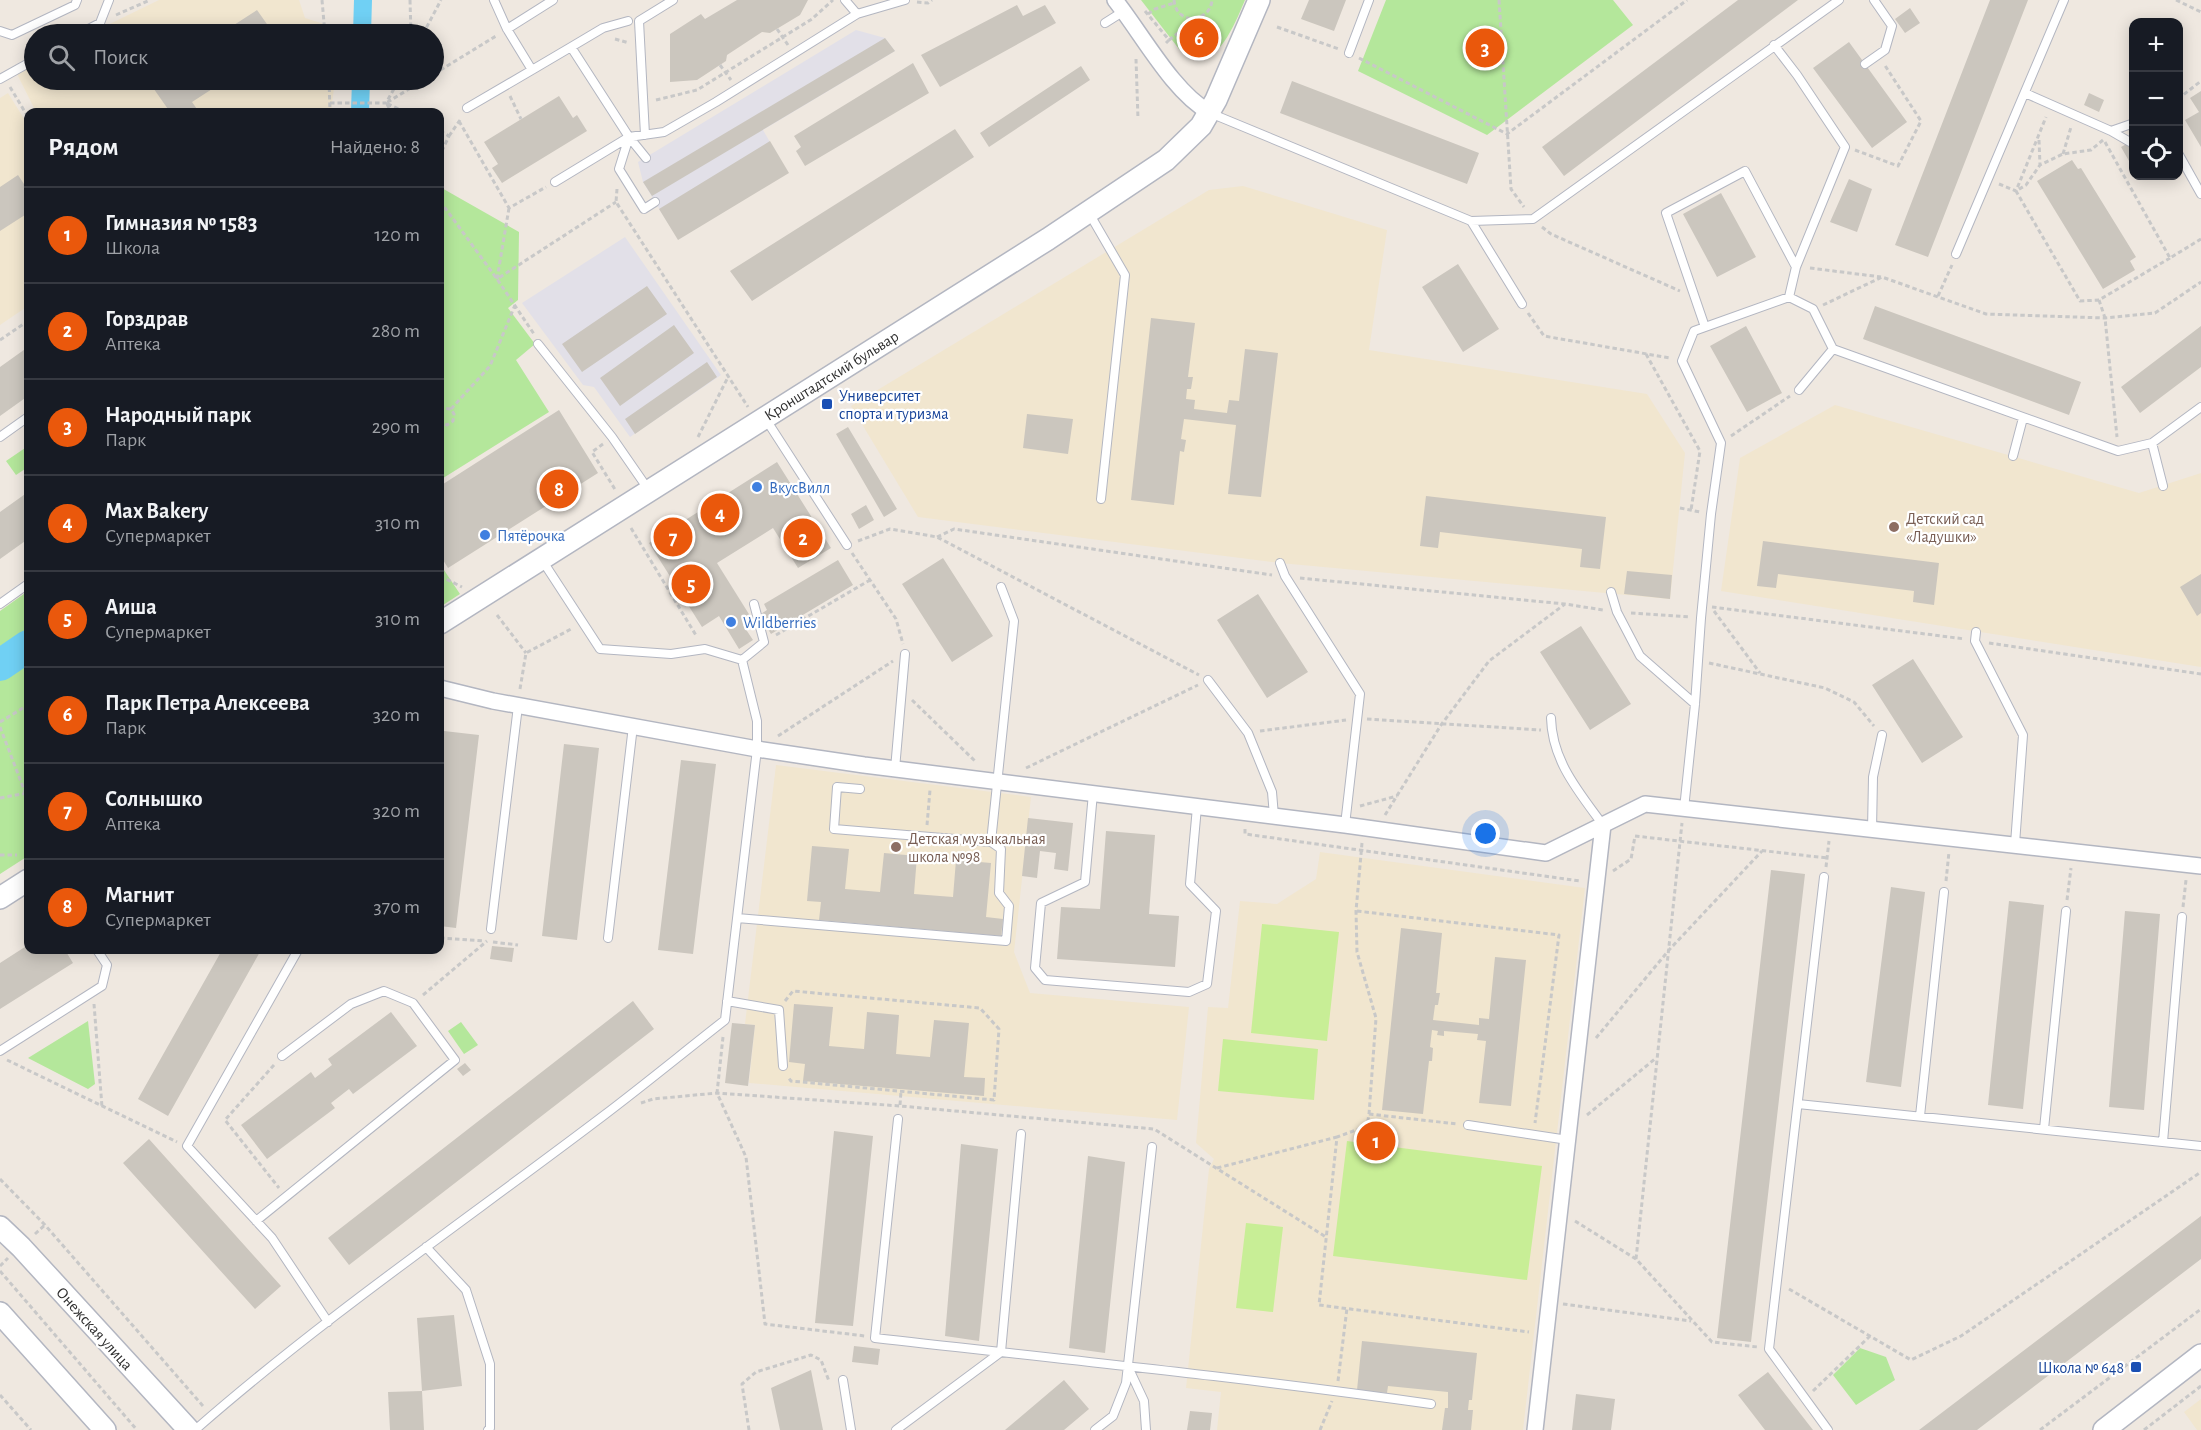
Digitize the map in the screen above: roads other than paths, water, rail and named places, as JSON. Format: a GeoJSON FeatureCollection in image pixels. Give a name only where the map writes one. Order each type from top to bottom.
{"type":"FeatureCollection","features":[{"type":"Feature","properties":{"kind":"main road","name":"Кронштадтский бульвар"},"geometry":{"type":"LineString","coordinates":[[444,620],[649,490],[756,412],[1088,212],[1166,160],[1200,126],[1209,112],[1232,67],[1259,0]]}},
{"type":"Feature","properties":{"kind":"main road"},"geometry":{"type":"LineString","coordinates":[[0,898],[24,883]]}},
{"type":"Feature","properties":{"kind":"main road","name":"Онежская улица"},"geometry":{"type":"LineString","coordinates":[[0,1227],[21,1246],[189,1430]]}},
{"type":"Feature","properties":{"kind":"main road"},"geometry":{"type":"LineString","coordinates":[[0,1313],[105,1430]]}},
{"type":"Feature","properties":{"kind":"main road"},"geometry":{"type":"LineString","coordinates":[[2104,1430],[2201,1355]]}},
{"type":"Feature","properties":{"kind":"street"},"geometry":{"type":"LineString","coordinates":[[1119,6],[1179,88],[1195,104],[1209,112]]}},
{"type":"Feature","properties":{"kind":"street"},"geometry":{"type":"LineString","coordinates":[[444,689],[518,706],[757,749],[895,769],[1274,816],[1346,817],[1379,830],[1546,853],[1645,804],[1683,812],[2015,844],[2201,866]]}},
{"type":"Feature","properties":{"kind":"street"},"geometry":{"type":"LineString","coordinates":[[1535,1430],[1602,825]]}},
{"type":"Feature","properties":{"kind":"lane"},"geometry":{"type":"LineString","coordinates":[[35,24],[75,5],[77,0]]}},
{"type":"Feature","properties":{"kind":"lane"},"geometry":{"type":"LineString","coordinates":[[96,24],[100,22],[109,0]]}},
{"type":"Feature","properties":{"kind":"lane"},"geometry":{"type":"LineString","coordinates":[[494,0],[507,29],[532,69]]}},
{"type":"Feature","properties":{"kind":"lane"},"geometry":{"type":"LineString","coordinates":[[507,29],[553,0]]}},
{"type":"Feature","properties":{"kind":"lane"},"geometry":{"type":"LineString","coordinates":[[645,135],[639,21],[673,0]]}},
{"type":"Feature","properties":{"kind":"lane"},"geometry":{"type":"LineString","coordinates":[[845,0],[857,14]]}},
{"type":"Feature","properties":{"kind":"lane"},"geometry":{"type":"LineString","coordinates":[[555,182],[629,137],[664,132],[857,14],[905,0]]}},
{"type":"Feature","properties":{"kind":"lane"},"geometry":{"type":"LineString","coordinates":[[1349,53],[1369,0]]}},
{"type":"Feature","properties":{"kind":"lane"},"geometry":{"type":"LineString","coordinates":[[1209,112],[1471,222],[1533,219],[1839,0]]}},
{"type":"Feature","properties":{"kind":"lane"},"geometry":{"type":"LineString","coordinates":[[1865,64],[1885,50],[1892,26],[1874,0]]}},
{"type":"Feature","properties":{"kind":"lane"},"geometry":{"type":"LineString","coordinates":[[1956,254],[1989,181],[2064,0]]}},
{"type":"Feature","properties":{"kind":"lane"},"geometry":{"type":"LineString","coordinates":[[1105,23],[1119,6]]}},
{"type":"Feature","properties":{"kind":"lane"},"geometry":{"type":"LineString","coordinates":[[467,108],[603,28],[628,21]]}},
{"type":"Feature","properties":{"kind":"lane"},"geometry":{"type":"LineString","coordinates":[[0,31],[12,35],[24,29]]}},
{"type":"Feature","properties":{"kind":"lane"},"geometry":{"type":"LineString","coordinates":[[1774,45],[1845,147],[1796,267],[1789,297]]}},
{"type":"Feature","properties":{"kind":"lane"},"geometry":{"type":"LineString","coordinates":[[571,47],[629,137],[646,158]]}},
{"type":"Feature","properties":{"kind":"lane"},"geometry":{"type":"LineString","coordinates":[[2,78],[24,66]]}},
{"type":"Feature","properties":{"kind":"lane"},"geometry":{"type":"LineString","coordinates":[[2025,93],[2111,131],[2129,141]]}},
{"type":"Feature","properties":{"kind":"lane"},"geometry":{"type":"LineString","coordinates":[[2111,131],[2129,124]]}},
{"type":"Feature","properties":{"kind":"lane"},"geometry":{"type":"LineString","coordinates":[[629,137],[619,169],[644,209],[655,202]]}},
{"type":"Feature","properties":{"kind":"lane"},"geometry":{"type":"LineString","coordinates":[[2183,162],[2201,194]]}},
{"type":"Feature","properties":{"kind":"lane"},"geometry":{"type":"LineString","coordinates":[[1705,327],[1666,213],[1745,171],[1796,267]]}},
{"type":"Feature","properties":{"kind":"lane"},"geometry":{"type":"LineString","coordinates":[[1088,212],[1125,275],[1101,499]]}},
{"type":"Feature","properties":{"kind":"lane"},"geometry":{"type":"LineString","coordinates":[[1471,222],[1522,304]]}},
{"type":"Feature","properties":{"kind":"lane"},"geometry":{"type":"LineString","coordinates":[[1683,812],[1695,704],[1711,514],[1721,443],[1682,361],[1694,332],[1789,297],[1813,309],[1833,349],[2118,451],[2152,443],[2201,407]]}},
{"type":"Feature","properties":{"kind":"lane"},"geometry":{"type":"LineString","coordinates":[[538,344],[612,437],[649,490]]}},
{"type":"Feature","properties":{"kind":"lane"},"geometry":{"type":"LineString","coordinates":[[1799,390],[1833,349]]}},
{"type":"Feature","properties":{"kind":"lane"},"geometry":{"type":"LineString","coordinates":[[756,412],[847,545]]}},
{"type":"Feature","properties":{"kind":"lane"},"geometry":{"type":"LineString","coordinates":[[2013,456],[2023,418]]}},
{"type":"Feature","properties":{"kind":"lane"},"geometry":{"type":"LineString","coordinates":[[0,437],[24,420]]}},
{"type":"Feature","properties":{"kind":"lane"},"geometry":{"type":"LineString","coordinates":[[2152,443],[2163,486]]}},
{"type":"Feature","properties":{"kind":"lane"},"geometry":{"type":"LineString","coordinates":[[541,559],[600,649],[671,654],[705,649],[742,660]]}},
{"type":"Feature","properties":{"kind":"lane"},"geometry":{"type":"LineString","coordinates":[[1280,563],[1285,576],[1360,694],[1346,817]]}},
{"type":"Feature","properties":{"kind":"lane"},"geometry":{"type":"LineString","coordinates":[[0,604],[24,587]]}},
{"type":"Feature","properties":{"kind":"lane"},"geometry":{"type":"LineString","coordinates":[[991,842],[1014,621],[1001,587]]}},
{"type":"Feature","properties":{"kind":"lane"},"geometry":{"type":"LineString","coordinates":[[1611,592],[1617,612],[1640,656],[1695,704]]}},
{"type":"Feature","properties":{"kind":"lane"},"geometry":{"type":"LineString","coordinates":[[742,660],[764,642],[754,604]]}},
{"type":"Feature","properties":{"kind":"lane"},"geometry":{"type":"LineString","coordinates":[[1976,637],[2024,735],[2015,844]]}},
{"type":"Feature","properties":{"kind":"lane"},"geometry":{"type":"LineString","coordinates":[[895,769],[905,654]]}},
{"type":"Feature","properties":{"kind":"lane"},"geometry":{"type":"LineString","coordinates":[[195,1430],[328,1322],[603,1116],[725,1020],[757,749],[757,721],[742,660]]}},
{"type":"Feature","properties":{"kind":"lane"},"geometry":{"type":"LineString","coordinates":[[1208,680],[1248,733],[1272,792],[1274,816]]}},
{"type":"Feature","properties":{"kind":"lane"},"geometry":{"type":"LineString","coordinates":[[491,929],[518,706]]}},
{"type":"Feature","properties":{"kind":"lane"},"geometry":{"type":"LineString","coordinates":[[1551,718],[1551,731],[1563,769],[1602,825]]}},
{"type":"Feature","properties":{"kind":"lane"},"geometry":{"type":"LineString","coordinates":[[608,938],[633,726]]}},
{"type":"Feature","properties":{"kind":"lane"},"geometry":{"type":"LineString","coordinates":[[1872,830],[1873,777],[1882,735]]}},
{"type":"Feature","properties":{"kind":"lane"},"geometry":{"type":"LineString","coordinates":[[737,918],[1006,941],[1009,906],[999,893],[1001,849],[991,842],[834,829],[837,787],[860,789]]}},
{"type":"Feature","properties":{"kind":"lane"},"geometry":{"type":"LineString","coordinates":[[1093,794],[1085,882],[1041,903],[1035,968],[1045,980],[1189,992],[1207,984],[1216,911],[1190,884],[1197,807]]}},
{"type":"Feature","properties":{"kind":"lane"},"geometry":{"type":"LineString","coordinates":[[1824,877],[1769,1348],[1828,1430]]}},
{"type":"Feature","properties":{"kind":"lane"},"geometry":{"type":"LineString","coordinates":[[1920,1116],[1944,892]]}},
{"type":"Feature","properties":{"kind":"lane"},"geometry":{"type":"LineString","coordinates":[[2044,1129],[2066,911]]}},
{"type":"Feature","properties":{"kind":"lane"},"geometry":{"type":"LineString","coordinates":[[2163,1142],[2182,917]]}},
{"type":"Feature","properties":{"kind":"lane"},"geometry":{"type":"LineString","coordinates":[[0,1051],[102,986],[107,965],[100,954]]}},
{"type":"Feature","properties":{"kind":"lane"},"geometry":{"type":"LineString","coordinates":[[296,954],[187,1146],[272,1238],[328,1322]]}},
{"type":"Feature","properties":{"kind":"lane"},"geometry":{"type":"LineString","coordinates":[[256,1221],[455,1060],[413,1003],[384,991],[351,1004],[282,1056]]}},
{"type":"Feature","properties":{"kind":"lane"},"geometry":{"type":"LineString","coordinates":[[727,1001],[779,1010],[783,1066]]}},
{"type":"Feature","properties":{"kind":"lane"},"geometry":{"type":"LineString","coordinates":[[1798,1104],[2201,1146]]}},
{"type":"Feature","properties":{"kind":"lane"},"geometry":{"type":"LineString","coordinates":[[898,1119],[875,1338],[1197,1373],[1431,1404]]}},
{"type":"Feature","properties":{"kind":"lane"},"geometry":{"type":"LineString","coordinates":[[1468,1125],[1569,1135]]}},
{"type":"Feature","properties":{"kind":"lane"},"geometry":{"type":"LineString","coordinates":[[896,1430],[1001,1352],[1021,1134]]}},
{"type":"Feature","properties":{"kind":"lane"},"geometry":{"type":"LineString","coordinates":[[1095,1430],[1113,1416],[1126,1383],[1152,1147]]}},
{"type":"Feature","properties":{"kind":"lane"},"geometry":{"type":"LineString","coordinates":[[426,1247],[466,1290],[490,1364],[490,1428],[488,1430]]}},
{"type":"Feature","properties":{"kind":"lane"},"geometry":{"type":"LineString","coordinates":[[1128,1367],[1144,1401],[1146,1430]]}},
{"type":"Feature","properties":{"kind":"lane"},"geometry":{"type":"LineString","coordinates":[[843,1380],[850,1430]]}},
{"type":"Feature","properties":{"kind":"waterway"},"geometry":{"type":"LineString","coordinates":[[362,24],[363,0]]}},
{"type":"Feature","properties":{"kind":"waterway"},"geometry":{"type":"LineString","coordinates":[[360,108],[361,90]]}},
{"type":"Feature","properties":{"kind":"waterway"},"geometry":{"type":"LineString","coordinates":[[0,665],[24,649]]}},
{"type":"Feature","properties":{"kind":"place","name":"Парк Петра Алексеева"},"geometry":{"type":"Point","coordinates":[1199,38]}},
{"type":"Feature","properties":{"kind":"place","name":"Народный парк"},"geometry":{"type":"Point","coordinates":[1485,48]}},
{"type":"Feature","properties":{"kind":"place","name":"Университет спорта и туризма"},"geometry":{"type":"Point","coordinates":[827,404]}},
{"type":"Feature","properties":{"kind":"place","name":"ВкусВилл"},"geometry":{"type":"Point","coordinates":[757,487]}},
{"type":"Feature","properties":{"kind":"place","name":"Магнит"},"geometry":{"type":"Point","coordinates":[559,489]}},
{"type":"Feature","properties":{"kind":"place","name":"Max Bakery"},"geometry":{"type":"Point","coordinates":[720,513]}},
{"type":"Feature","properties":{"kind":"place","name":"Детский сад «Ладушки»"},"geometry":{"type":"Point","coordinates":[1894,527]}},
{"type":"Feature","properties":{"kind":"place","name":"Пятёрочка"},"geometry":{"type":"Point","coordinates":[485,535]}},
{"type":"Feature","properties":{"kind":"place","name":"Солнышко"},"geometry":{"type":"Point","coordinates":[673,537]}},
{"type":"Feature","properties":{"kind":"place","name":"Горздрав"},"geometry":{"type":"Point","coordinates":[803,538]}},
{"type":"Feature","properties":{"kind":"place","name":"Аиша"},"geometry":{"type":"Point","coordinates":[691,584]}},
{"type":"Feature","properties":{"kind":"place","name":"Wildberries"},"geometry":{"type":"Point","coordinates":[731,622]}},
{"type":"Feature","properties":{"kind":"place","name":"Детская музыкальная школа №98"},"geometry":{"type":"Point","coordinates":[896,847]}},
{"type":"Feature","properties":{"kind":"place","name":"Гимназия № 1583"},"geometry":{"type":"Point","coordinates":[1376,1141]}},
{"type":"Feature","properties":{"kind":"place","name":"Школа № 648"},"geometry":{"type":"Point","coordinates":[2136,1367]}}]}
